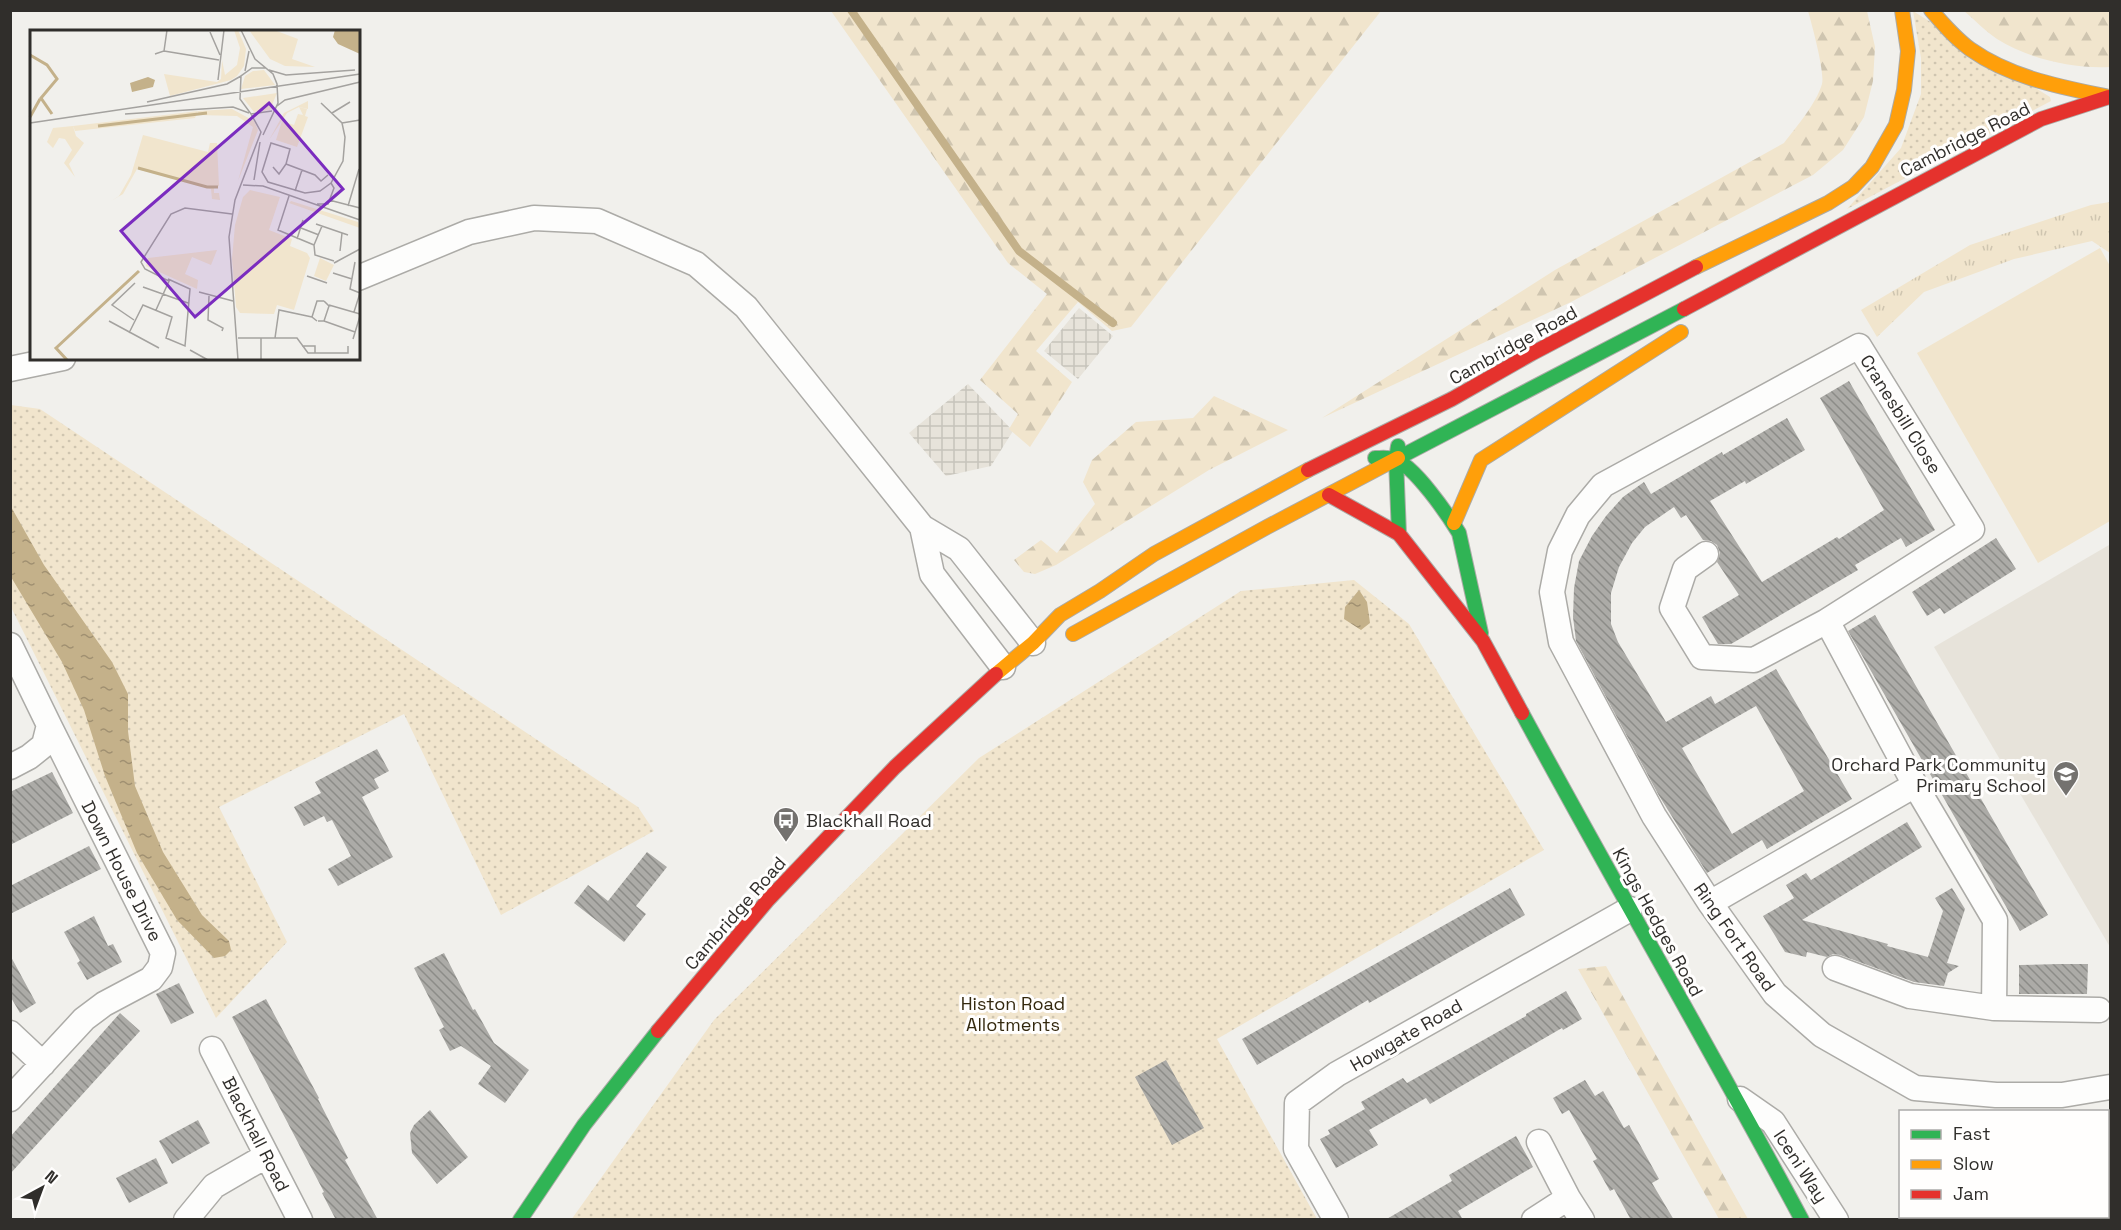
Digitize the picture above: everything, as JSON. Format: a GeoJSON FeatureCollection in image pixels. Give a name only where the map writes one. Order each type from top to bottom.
{"type":"FeatureCollection","features":[{"type":"Feature","properties":{"kind":"main road","name":"Cambridge Road"},"geometry":{"type":"LineString","coordinates":[[1051,639],[1060,615],[1154,554],[1314,467],[1452,399],[1531,354],[1735,247],[1828,203],[1853,187],[1872,167],[1896,125],[1904,90],[1908,51],[1902,10]]}},
{"type":"Feature","properties":{"kind":"main road"},"geometry":{"type":"LineString","coordinates":[[1931,10],[1962,45],[1996,66],[2035,81],[2110,96]]}},
{"type":"Feature","properties":{"kind":"main road","name":"Cambridge Road"},"geometry":{"type":"LineString","coordinates":[[520,1220],[584,1125],[677,1008],[775,892],[895,767],[1003,667],[1051,639],[1072,634],[1396,459],[1779,260],[2041,119],[2110,96]]}},
{"type":"Feature","properties":{"kind":"main road","name":"Cambridge Road"},"geometry":{"type":"LineString","coordinates":[[1716,307],[1779,260]]}},
{"type":"Feature","properties":{"kind":"main road"},"geometry":{"type":"LineString","coordinates":[[1454,523],[1481,460],[1688,328]]}},
{"type":"Feature","properties":{"kind":"main road"},"geometry":{"type":"LineString","coordinates":[[1399,534],[1396,459],[1401,424]]}},
{"type":"Feature","properties":{"kind":"main road"},"geometry":{"type":"LineString","coordinates":[[1314,467],[1365,457],[1396,459]]}},
{"type":"Feature","properties":{"kind":"main road","name":"Kings Hedges Road"},"geometry":{"type":"LineString","coordinates":[[1396,459],[1425,486],[1454,523],[1459,533],[1483,641]]}},
{"type":"Feature","properties":{"kind":"main road","name":"Kings Hedges Road"},"geometry":{"type":"LineString","coordinates":[[1329,495],[1399,534],[1483,641],[1802,1220]]}},
{"type":"Feature","properties":{"kind":"street"},"geometry":{"type":"LineString","coordinates":[[360,277],[469,232],[534,218],[597,221],[696,264],[746,307],[922,527],[959,549],[1051,639]]}},
{"type":"Feature","properties":{"kind":"street","name":"Cranesbill Close"},"geometry":{"type":"LineString","coordinates":[[1560,551],[1578,514],[1604,485],[1859,346],[1971,529],[1827,621],[1754,660],[1702,657],[1672,608],[1686,569],[1706,554]]}},
{"type":"Feature","properties":{"kind":"street"},"geometry":{"type":"LineString","coordinates":[[10,369],[53,360]]}},
{"type":"Feature","properties":{"kind":"street"},"geometry":{"type":"LineString","coordinates":[[922,527],[932,574],[1003,667]]}},
{"type":"Feature","properties":{"kind":"street","name":"Ring Fort Road"},"geometry":{"type":"LineString","coordinates":[[1560,551],[1552,592],[1561,642],[1654,816],[1710,903],[1775,994],[1789,1008],[1822,1035],[1915,1088],[2063,1103],[2110,1087]]}},
{"type":"Feature","properties":{"kind":"street"},"geometry":{"type":"LineString","coordinates":[[1827,621],[1916,784],[1995,920],[1994,1008]]}},
{"type":"Feature","properties":{"kind":"street"},"geometry":{"type":"LineString","coordinates":[[10,645],[49,725],[44,745],[29,758],[10,767]]}},
{"type":"Feature","properties":{"kind":"street","name":"Down House Drive"},"geometry":{"type":"LineString","coordinates":[[10,1099],[84,1019],[151,979],[160,966],[163,953],[49,725]]}},
{"type":"Feature","properties":{"kind":"street"},"geometry":{"type":"LineString","coordinates":[[1710,903],[1916,784]]}},
{"type":"Feature","properties":{"kind":"street","name":"Howgate Road"},"geometry":{"type":"LineString","coordinates":[[1336,1220],[1296,1149],[1297,1103],[1337,1074],[1630,909]]}},
{"type":"Feature","properties":{"kind":"street"},"geometry":{"type":"LineString","coordinates":[[1835,968],[1910,996],[1994,1008],[2099,1010]]}},
{"type":"Feature","properties":{"kind":"street"},"geometry":{"type":"LineString","coordinates":[[10,1033],[43,1064]]}},
{"type":"Feature","properties":{"kind":"street","name":"Blackhall Road"},"geometry":{"type":"LineString","coordinates":[[212,1049],[300,1220]]}},
{"type":"Feature","properties":{"kind":"street","name":"Iceni Way"},"geometry":{"type":"LineString","coordinates":[[1733,1094],[1773,1122],[1836,1220]]}},
{"type":"Feature","properties":{"kind":"street"},"geometry":{"type":"LineString","coordinates":[[1539,1142],[1582,1220]]}},
{"type":"Feature","properties":{"kind":"street"},"geometry":{"type":"LineString","coordinates":[[186,1220],[214,1186],[266,1156]]}},
{"type":"Feature","properties":{"kind":"street"},"geometry":{"type":"LineString","coordinates":[[1534,1220],[1568,1198]]}},
{"type":"Feature","properties":{"kind":"shaded area"},"geometry":{"type":"Polygon","coordinates":[[[1079,308],[1113,336],[1078,379],[1044,351],[1079,308]]]}},
{"type":"Feature","properties":{"kind":"shaded area"},"geometry":{"type":"Polygon","coordinates":[[[968,384],[1013,431],[991,466],[946,476],[909,433],[968,384]]]}},
{"type":"Feature","properties":{"kind":"shaded area","name":"Orchard Park Community Primary School"},"geometry":{"type":"Polygon","coordinates":[[[2110,546],[2110,947],[1934,647],[2110,546]]]}},
{"type":"Feature","properties":{"kind":"green space"},"geometry":{"type":"Polygon","coordinates":[[[831,11],[1381,11],[1131,327],[1112,331],[1078,302],[1036,351],[1072,382],[1030,447],[1009,429],[1018,414],[980,380],[1047,294],[1008,263],[831,11]]]}},
{"type":"Feature","properties":{"kind":"green space"},"geometry":{"type":"Polygon","coordinates":[[[1808,11],[1867,11],[1875,47],[1873,81],[1864,117],[1843,150],[1813,175],[1571,302],[1322,418],[1555,270],[1784,143],[1811,107],[1822,84],[1820,59],[1808,11]]]}},
{"type":"Feature","properties":{"kind":"green space"},"geometry":{"type":"Polygon","coordinates":[[[1913,11],[2050,97],[2051,101],[1847,209],[1901,148],[1921,94],[1921,58],[1913,11]]]}},
{"type":"Feature","properties":{"kind":"green space"},"geometry":{"type":"Polygon","coordinates":[[[1964,11],[2110,11],[2110,67],[2066,64],[2023,52],[1988,33],[1964,11]]]}},
{"type":"Feature","properties":{"kind":"green space"},"geometry":{"type":"Polygon","coordinates":[[[2110,202],[2110,253],[2092,241],[2014,259],[1924,292],[1877,337],[1861,310],[1970,245],[2091,205],[2110,202]]]}},
{"type":"Feature","properties":{"kind":"green space"},"geometry":{"type":"Polygon","coordinates":[[[2100,248],[2110,266],[2110,521],[2038,563],[1917,353],[2100,248]]]}},
{"type":"Feature","properties":{"kind":"green space"},"geometry":{"type":"Polygon","coordinates":[[[1214,396],[1288,430],[1209,470],[1056,565],[1035,574],[1024,572],[1014,560],[1041,540],[1057,553],[1095,504],[1083,482],[1092,460],[1136,422],[1193,418],[1214,396]]]}},
{"type":"Feature","properties":{"kind":"green space"},"geometry":{"type":"Polygon","coordinates":[[[11,405],[40,409],[638,807],[654,831],[501,915],[404,714],[219,807],[287,942],[216,1018],[11,607],[11,405]]]}},
{"type":"Feature","properties":{"kind":"green space","name":"Histon Road Allotments"},"geometry":{"type":"Polygon","coordinates":[[[1354,580],[1409,624],[1544,850],[1217,1039],[1317,1219],[571,1220],[714,1020],[979,758],[1241,591],[1354,580]]]}},
{"type":"Feature","properties":{"kind":"green space"},"geometry":{"type":"Polygon","coordinates":[[[1606,966],[1748,1219],[1719,1219],[1578,969],[1606,966]]]}},
{"type":"Feature","properties":{"kind":"water"},"geometry":{"type":"Polygon","coordinates":[[[10,505],[44,565],[112,662],[128,694],[128,731],[135,786],[163,852],[202,915],[229,941],[231,950],[225,956],[214,958],[177,920],[137,853],[105,776],[84,710],[62,662],[11,577],[10,505]]]}},
{"type":"Feature","properties":{"kind":"water"},"geometry":{"type":"Polygon","coordinates":[[[1359,590],[1367,602],[1370,623],[1361,630],[1344,619],[1345,607],[1359,590]]]}},
{"type":"Feature","properties":{"kind":"building"},"geometry":{"type":"Polygon","coordinates":[[[1849,381],[1935,530],[1906,547],[1901,538],[1855,565],[1858,570],[1731,644],[1718,644],[1702,617],[1739,595],[1717,562],[1720,553],[1717,545],[1703,540],[1686,515],[1681,518],[1674,507],[1645,527],[1632,543],[1619,567],[1611,593],[1611,624],[1618,642],[1666,722],[1711,696],[1715,704],[1776,669],[1852,799],[1767,849],[1762,840],[1707,873],[1658,794],[1576,641],[1573,617],[1574,588],[1579,561],[1606,516],[1623,497],[1644,482],[1651,494],[1722,452],[1723,455],[1787,418],[1805,450],[1746,484],[1745,481],[1710,501],[1762,582],[1837,537],[1839,539],[1884,510],[1820,398],[1849,381]],[[1756,706],[1682,748],[1732,834],[1804,791],[1756,706]]]}},
{"type":"Feature","properties":{"kind":"building"},"geometry":{"type":"Polygon","coordinates":[[[1996,538],[2016,569],[1944,614],[1940,608],[1927,616],[1912,592],[1996,538]]]}},
{"type":"Feature","properties":{"kind":"building"},"geometry":{"type":"Polygon","coordinates":[[[1875,615],[2048,915],[2020,931],[1848,631],[1875,615]]]}},
{"type":"Feature","properties":{"kind":"building"},"geometry":{"type":"Polygon","coordinates":[[[377,749],[389,771],[374,779],[379,788],[362,797],[393,857],[338,886],[328,869],[351,856],[332,820],[327,822],[324,816],[304,826],[294,807],[321,793],[315,782],[377,749]]]}},
{"type":"Feature","properties":{"kind":"building"},"geometry":{"type":"Polygon","coordinates":[[[52,772],[73,813],[10,845],[10,792],[52,772]]]}},
{"type":"Feature","properties":{"kind":"building"},"geometry":{"type":"Polygon","coordinates":[[[1907,822],[1922,847],[1802,920],[1928,957],[1943,911],[1935,898],[1952,888],[1965,909],[1947,963],[1959,966],[1948,973],[1944,986],[1914,982],[1840,955],[1833,954],[1827,957],[1807,952],[1806,957],[1785,952],[1763,916],[1794,898],[1786,885],[1806,873],[1811,880],[1907,822]]]}},
{"type":"Feature","properties":{"kind":"building"},"geometry":{"type":"Polygon","coordinates":[[[89,846],[101,869],[10,914],[10,886],[89,846]]]}},
{"type":"Feature","properties":{"kind":"building"},"geometry":{"type":"Polygon","coordinates":[[[647,852],[667,867],[636,906],[646,914],[624,942],[574,903],[588,885],[608,901],[647,852]]]}},
{"type":"Feature","properties":{"kind":"building"},"geometry":{"type":"Polygon","coordinates":[[[1510,888],[1525,915],[1369,1003],[1368,1000],[1257,1065],[1242,1039],[1510,888]]]}},
{"type":"Feature","properties":{"kind":"building"},"geometry":{"type":"Polygon","coordinates":[[[94,916],[108,946],[113,944],[122,962],[87,980],[77,963],[80,961],[64,932],[94,916]]]}},
{"type":"Feature","properties":{"kind":"building"},"geometry":{"type":"Polygon","coordinates":[[[444,953],[473,1010],[475,1009],[494,1043],[529,1070],[505,1103],[478,1084],[491,1066],[461,1046],[450,1051],[439,1030],[444,1027],[414,968],[444,953]]]}},
{"type":"Feature","properties":{"kind":"building"},"geometry":{"type":"Polygon","coordinates":[[[10,955],[36,1003],[20,1013],[10,996],[10,955]]]}},
{"type":"Feature","properties":{"kind":"building"},"geometry":{"type":"Polygon","coordinates":[[[2088,964],[2087,994],[2019,994],[2019,965],[2088,964]]]}},
{"type":"Feature","properties":{"kind":"building"},"geometry":{"type":"Polygon","coordinates":[[[179,983],[194,1013],[171,1024],[156,994],[179,983]]]}},
{"type":"Feature","properties":{"kind":"building"},"geometry":{"type":"Polygon","coordinates":[[[1566,991],[1582,1019],[1563,1030],[1562,1028],[1430,1104],[1426,1098],[1369,1130],[1378,1145],[1336,1168],[1320,1139],[1330,1134],[1328,1130],[1365,1109],[1361,1102],[1403,1078],[1407,1083],[1566,991]]]}},
{"type":"Feature","properties":{"kind":"building"},"geometry":{"type":"Polygon","coordinates":[[[266,999],[319,1098],[348,1158],[345,1160],[378,1220],[336,1220],[322,1193],[324,1192],[232,1017],[266,999]]]}},
{"type":"Feature","properties":{"kind":"building"},"geometry":{"type":"Polygon","coordinates":[[[120,1013],[140,1031],[10,1174],[10,1137],[120,1013]]]}},
{"type":"Feature","properties":{"kind":"building"},"geometry":{"type":"Polygon","coordinates":[[[1166,1060],[1204,1128],[1172,1145],[1135,1077],[1166,1060]]]}},
{"type":"Feature","properties":{"kind":"building"},"geometry":{"type":"Polygon","coordinates":[[[1585,1080],[1595,1096],[1603,1091],[1624,1128],[1629,1125],[1659,1179],[1652,1183],[1674,1220],[1631,1220],[1614,1189],[1610,1191],[1593,1161],[1597,1159],[1569,1110],[1562,1114],[1553,1098],[1585,1080]]]}},
{"type":"Feature","properties":{"kind":"building"},"geometry":{"type":"Polygon","coordinates":[[[430,1110],[468,1157],[437,1184],[412,1153],[410,1133],[414,1125],[430,1110]]]}},
{"type":"Feature","properties":{"kind":"building"},"geometry":{"type":"Polygon","coordinates":[[[198,1120],[210,1143],[172,1164],[159,1141],[198,1120]]]}},
{"type":"Feature","properties":{"kind":"building"},"geometry":{"type":"Polygon","coordinates":[[[1516,1136],[1533,1167],[1458,1211],[1463,1220],[1385,1220],[1452,1181],[1449,1175],[1516,1136]]]}},
{"type":"Feature","properties":{"kind":"building"},"geometry":{"type":"Polygon","coordinates":[[[156,1158],[168,1183],[129,1203],[116,1178],[156,1158]]]}},
{"type":"Feature","properties":{"kind":"waterway"},"geometry":{"type":"LineString","coordinates":[[851,10],[1019,251],[1113,323]]}},
{"type":"Feature","properties":{"kind":"traffic: fast"},"geometry":{"type":"LineString","coordinates":[[1398,458],[1684,309]]}},
{"type":"Feature","properties":{"kind":"traffic: fast"},"geometry":{"type":"LineString","coordinates":[[1398,446],[1396,459],[1399,534]]}},
{"type":"Feature","properties":{"kind":"traffic: fast"},"geometry":{"type":"LineString","coordinates":[[1375,458],[1394,459],[1411,471],[1430,492],[1459,533],[1481,633]]}},
{"type":"Feature","properties":{"kind":"traffic: fast"},"geometry":{"type":"LineString","coordinates":[[1522,713],[1802,1220]]}},
{"type":"Feature","properties":{"kind":"traffic: fast"},"geometry":{"type":"LineString","coordinates":[[520,1220],[584,1125],[658,1031]]}},
{"type":"Feature","properties":{"kind":"traffic: slow"},"geometry":{"type":"LineString","coordinates":[[1696,267],[1828,203],[1853,187],[1872,167],[1896,125],[1904,90],[1908,51],[1902,10]]}},
{"type":"Feature","properties":{"kind":"traffic: slow"},"geometry":{"type":"LineString","coordinates":[[1931,10],[1965,45],[2002,67],[2037,80],[2109,97]]}},
{"type":"Feature","properties":{"kind":"traffic: slow"},"geometry":{"type":"LineString","coordinates":[[1454,523],[1481,460],[1681,332]]}},
{"type":"Feature","properties":{"kind":"traffic: slow"},"geometry":{"type":"LineString","coordinates":[[1073,634],[1398,458]]}},
{"type":"Feature","properties":{"kind":"traffic: slow"},"geometry":{"type":"LineString","coordinates":[[996,674],[1033,643],[1060,615],[1154,554],[1308,470]]}},
{"type":"Feature","properties":{"kind":"traffic: jam"},"geometry":{"type":"LineString","coordinates":[[1684,309],[2041,119],[2109,97]]}},
{"type":"Feature","properties":{"kind":"traffic: jam"},"geometry":{"type":"LineString","coordinates":[[1308,470],[1452,399],[1531,354],[1696,267]]}},
{"type":"Feature","properties":{"kind":"traffic: jam"},"geometry":{"type":"LineString","coordinates":[[1329,495],[1399,534],[1483,641],[1522,713]]}},
{"type":"Feature","properties":{"kind":"traffic: jam"},"geometry":{"type":"LineString","coordinates":[[658,1031],[767,901],[895,767],[996,674]]}},
{"type":"Feature","properties":{"kind":"place","name":"Orchard Park Community Primary School"},"geometry":{"type":"Point","coordinates":[2066,797]}},
{"type":"Feature","properties":{"kind":"place","name":"Blackhall Road"},"geometry":{"type":"Point","coordinates":[786,843]}}]}
